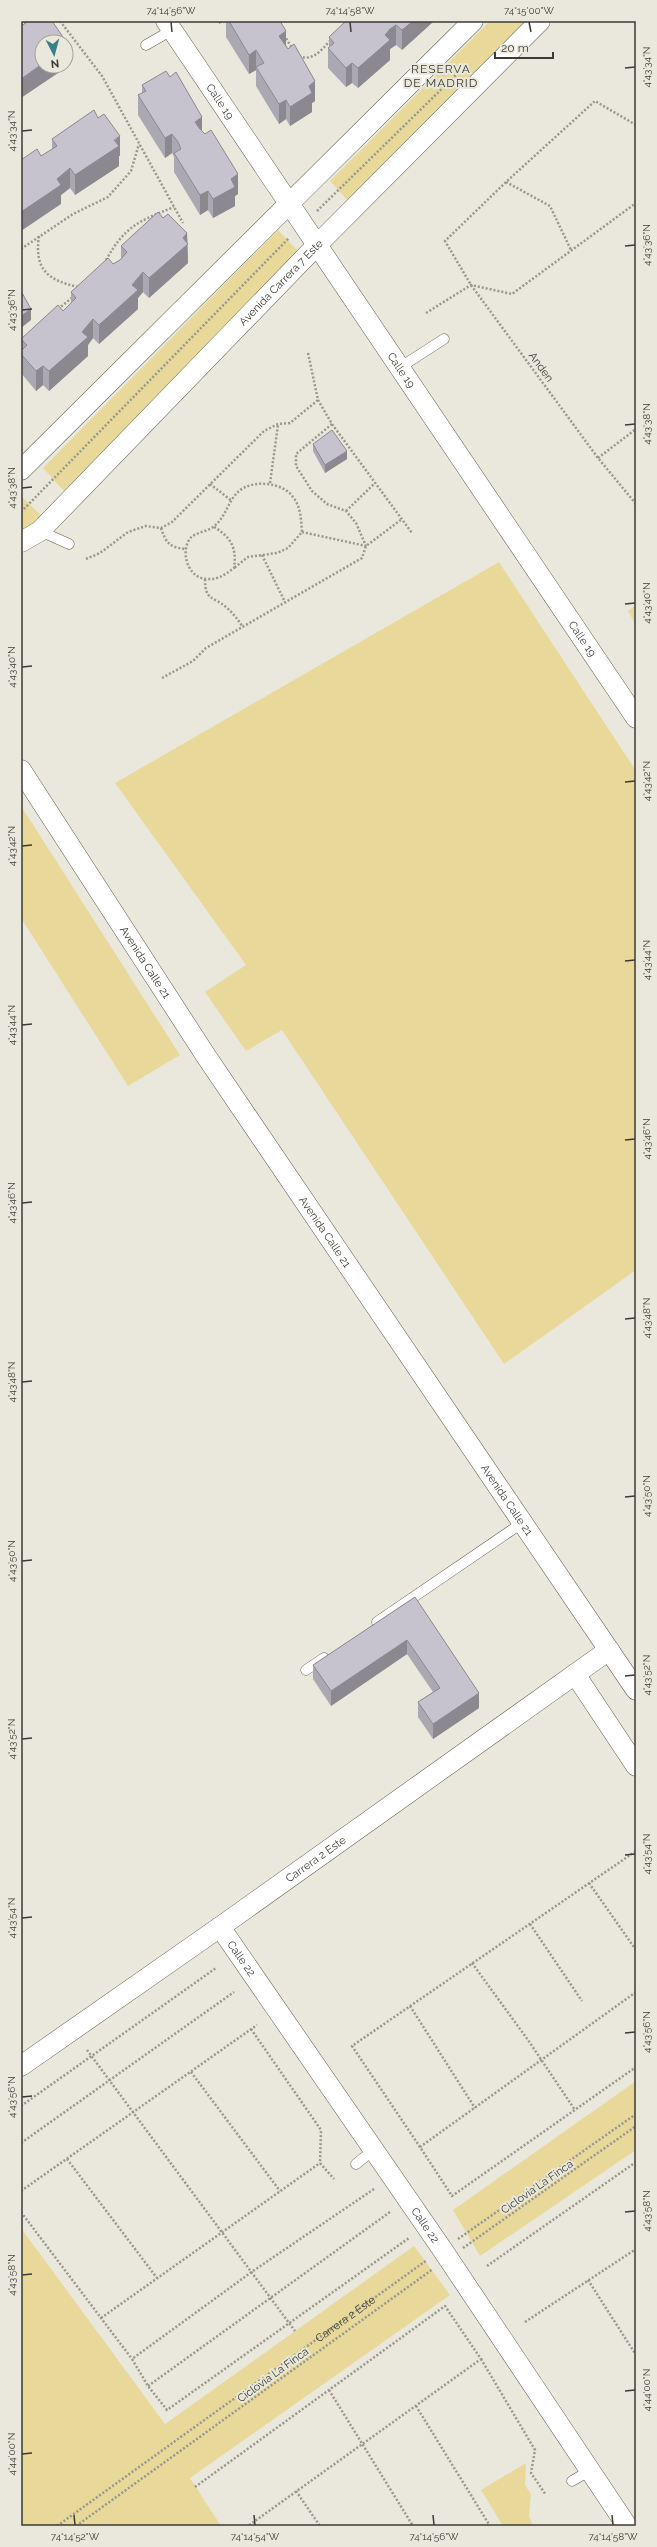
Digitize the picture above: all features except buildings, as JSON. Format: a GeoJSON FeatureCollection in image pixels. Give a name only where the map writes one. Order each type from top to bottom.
{"type":"FeatureCollection","features":[{"type":"Feature","properties":{"kind":"street"},"geometry":{"type":"LineString","coordinates":[[21,470],[473,21]]}},
{"type":"Feature","properties":{"kind":"street","name":"Avenida Carrera 7 Este"},"geometry":{"type":"LineString","coordinates":[[21,542],[40,531],[317,245],[540,21]]}},
{"type":"Feature","properties":{"kind":"street","name":"Calle 19"},"geometry":{"type":"LineString","coordinates":[[169,26],[636,718]]}},
{"type":"Feature","properties":{"kind":"street","name":"Avenida Calle 21"},"geometry":{"type":"LineString","coordinates":[[21,770],[206,1056],[636,1690]]}},
{"type":"Feature","properties":{"kind":"street","name":"Carrera 2 Este"},"geometry":{"type":"LineString","coordinates":[[21,2066],[220,1927],[609,1650]]}},
{"type":"Feature","properties":{"kind":"street"},"geometry":{"type":"LineString","coordinates":[[575,1674],[636,1766]]}},
{"type":"Feature","properties":{"kind":"street","name":"Calle 22"},"geometry":{"type":"LineString","coordinates":[[220,1927],[444,2254],[627,2526]]}},
{"type":"Feature","properties":{"kind":"lane"},"geometry":{"type":"LineString","coordinates":[[146,45],[169,26]]}},
{"type":"Feature","properties":{"kind":"lane"},"geometry":{"type":"LineString","coordinates":[[399,368],[444,338]]}},
{"type":"Feature","properties":{"kind":"lane"},"geometry":{"type":"LineString","coordinates":[[40,531],[69,544]]}},
{"type":"Feature","properties":{"kind":"lane"},"geometry":{"type":"LineString","coordinates":[[366,1630],[522,1523]]}},
{"type":"Feature","properties":{"kind":"lane"},"geometry":{"type":"LineString","coordinates":[[306,1670],[333,1653]]}},
{"type":"Feature","properties":{"kind":"lane"},"geometry":{"type":"LineString","coordinates":[[356,2164],[372,2151]]}},
{"type":"Feature","properties":{"kind":"lane"},"geometry":{"type":"LineString","coordinates":[[572,2481],[589,2471]]}},
{"type":"Feature","properties":{"kind":"path"},"geometry":{"type":"LineString","coordinates":[[21,26],[28,21]]}},
{"type":"Feature","properties":{"kind":"path"},"geometry":{"type":"LineString","coordinates":[[60,21],[102,76],[183,223]]}},
{"type":"Feature","properties":{"kind":"path"},"geometry":{"type":"LineString","coordinates":[[283,34],[298,55],[306,59],[314,57],[335,36]]}},
{"type":"Feature","properties":{"kind":"path"},"geometry":{"type":"LineString","coordinates":[[21,512],[302,225],[461,70]]}},
{"type":"Feature","properties":{"kind":"path","name":"Anden"},"geometry":{"type":"LineString","coordinates":[[636,125],[595,101],[506,182],[445,241],[471,285],[598,458],[636,504]]}},
{"type":"Feature","properties":{"kind":"path"},"geometry":{"type":"LineString","coordinates":[[21,249],[73,214],[108,197],[131,171],[139,143]]}},
{"type":"Feature","properties":{"kind":"path"},"geometry":{"type":"LineString","coordinates":[[506,182],[550,206],[571,250]]}},
{"type":"Feature","properties":{"kind":"path"},"geometry":{"type":"LineString","coordinates":[[426,313],[471,285],[512,294],[636,203]]}},
{"type":"Feature","properties":{"kind":"path"},"geometry":{"type":"LineString","coordinates":[[105,262],[125,232],[151,216],[174,207]]}},
{"type":"Feature","properties":{"kind":"path"},"geometry":{"type":"LineString","coordinates":[[39,236],[37,251],[41,264],[51,279],[85,288]]}},
{"type":"Feature","properties":{"kind":"path"},"geometry":{"type":"LineString","coordinates":[[56,312],[79,293]]}},
{"type":"Feature","properties":{"kind":"path"},"geometry":{"type":"LineString","coordinates":[[308,354],[318,400],[332,424],[412,533]]}},
{"type":"Feature","properties":{"kind":"path"},"geometry":{"type":"LineString","coordinates":[[86,559],[100,553],[128,532],[146,526],[161,528],[172,522],[264,431],[278,424],[290,423],[318,400]]}},
{"type":"Feature","properties":{"kind":"path"},"geometry":{"type":"LineString","coordinates":[[270,483],[278,424]]}},
{"type":"Feature","properties":{"kind":"path"},"geometry":{"type":"LineString","coordinates":[[332,424],[296,454],[296,466],[312,491],[327,504],[346,511],[356,523],[366,546]]}},
{"type":"Feature","properties":{"kind":"path"},"geometry":{"type":"LineString","coordinates":[[598,458],[636,429]]}},
{"type":"Feature","properties":{"kind":"path"},"geometry":{"type":"LineString","coordinates":[[261,483],[270,483],[293,495],[300,509],[302,532],[288,548],[248,557],[219,578],[205,579],[192,571],[185,559],[185,549],[188,540],[196,534],[214,527],[238,491],[261,483]]}},
{"type":"Feature","properties":{"kind":"path"},"geometry":{"type":"LineString","coordinates":[[346,511],[375,483]]}},
{"type":"Feature","properties":{"kind":"path"},"geometry":{"type":"LineString","coordinates":[[210,484],[232,501]]}},
{"type":"Feature","properties":{"kind":"path"},"geometry":{"type":"LineString","coordinates":[[162,678],[193,661],[206,648],[362,558],[366,546],[402,519]]}},
{"type":"Feature","properties":{"kind":"path"},"geometry":{"type":"LineString","coordinates":[[214,527],[225,533],[233,543],[236,555],[234,568]]}},
{"type":"Feature","properties":{"kind":"path"},"geometry":{"type":"LineString","coordinates":[[161,528],[168,544],[185,549]]}},
{"type":"Feature","properties":{"kind":"path"},"geometry":{"type":"LineString","coordinates":[[302,532],[366,546]]}},
{"type":"Feature","properties":{"kind":"path"},"geometry":{"type":"LineString","coordinates":[[262,555],[285,602]]}},
{"type":"Feature","properties":{"kind":"path"},"geometry":{"type":"LineString","coordinates":[[205,579],[205,591],[210,598],[230,610],[243,627]]}},
{"type":"Feature","properties":{"kind":"path"},"geometry":{"type":"LineString","coordinates":[[636,1851],[352,2046],[452,2196],[636,2067]]}},
{"type":"Feature","properties":{"kind":"path"},"geometry":{"type":"LineString","coordinates":[[589,1883],[636,1950]]}},
{"type":"Feature","properties":{"kind":"path"},"geometry":{"type":"LineString","coordinates":[[530,1924],[582,2000]]}},
{"type":"Feature","properties":{"kind":"path"},"geometry":{"type":"LineString","coordinates":[[472,1964],[575,2110]]}},
{"type":"Feature","properties":{"kind":"path"},"geometry":{"type":"LineString","coordinates":[[21,2106],[216,1968]]}},
{"type":"Feature","properties":{"kind":"path"},"geometry":{"type":"LineString","coordinates":[[21,2143],[234,1992]]}},
{"type":"Feature","properties":{"kind":"path"},"geometry":{"type":"LineString","coordinates":[[420,2147],[636,1992]]}},
{"type":"Feature","properties":{"kind":"path"},"geometry":{"type":"LineString","coordinates":[[410,2006],[475,2108]]}},
{"type":"Feature","properties":{"kind":"path"},"geometry":{"type":"LineString","coordinates":[[21,2191],[257,2025]]}},
{"type":"Feature","properties":{"kind":"path"},"geometry":{"type":"LineString","coordinates":[[251,2030],[321,2130],[320,2163],[334,2179]]}},
{"type":"Feature","properties":{"kind":"path"},"geometry":{"type":"LineString","coordinates":[[87,2050],[253,2272],[270,2298],[295,2331]]}},
{"type":"Feature","properties":{"kind":"path"},"geometry":{"type":"LineString","coordinates":[[190,2072],[280,2191]]}},
{"type":"Feature","properties":{"kind":"path","name":"Carrera 2 Este"},"geometry":{"type":"LineString","coordinates":[[57,2526],[444,2254],[636,2114]]}},
{"type":"Feature","properties":{"kind":"path","name":"Ciclovía La Finca"},"geometry":{"type":"LineString","coordinates":[[76,2526],[444,2254],[636,2126]]}},
{"type":"Feature","properties":{"kind":"path"},"geometry":{"type":"LineString","coordinates":[[67,2158],[157,2278]]}},
{"type":"Feature","properties":{"kind":"path"},"geometry":{"type":"LineString","coordinates":[[487,2266],[636,2162]]}},
{"type":"Feature","properties":{"kind":"path"},"geometry":{"type":"LineString","coordinates":[[101,2318],[320,2163]]}},
{"type":"Feature","properties":{"kind":"path"},"geometry":{"type":"LineString","coordinates":[[132,2360],[253,2272],[374,2189]]}},
{"type":"Feature","properties":{"kind":"path"},"geometry":{"type":"LineString","coordinates":[[21,2212],[132,2360],[148,2386],[167,2410],[409,2238]]}},
{"type":"Feature","properties":{"kind":"path"},"geometry":{"type":"LineString","coordinates":[[148,2386],[390,2212]]}},
{"type":"Feature","properties":{"kind":"path"},"geometry":{"type":"LineString","coordinates":[[525,2322],[636,2249]]}},
{"type":"Feature","properties":{"kind":"path"},"geometry":{"type":"LineString","coordinates":[[588,2280],[636,2356]]}},
{"type":"Feature","properties":{"kind":"path"},"geometry":{"type":"LineString","coordinates":[[195,2487],[446,2306],[481,2360],[535,2450],[531,2473],[546,2495]]}},
{"type":"Feature","properties":{"kind":"path"},"geometry":{"type":"LineString","coordinates":[[248,2526],[481,2360]]}},
{"type":"Feature","properties":{"kind":"path"},"geometry":{"type":"LineString","coordinates":[[328,2390],[413,2526]]}},
{"type":"Feature","properties":{"kind":"path"},"geometry":{"type":"LineString","coordinates":[[416,2406],[490,2526]]}},
{"type":"Feature","properties":{"kind":"path"},"geometry":{"type":"LineString","coordinates":[[296,2491],[320,2526]]}},
{"type":"Feature","properties":{"kind":"shaded area"},"geometry":{"type":"Polygon","coordinates":[[[490,21],[531,21],[348,201],[330,181],[490,21]]]}},
{"type":"Feature","properties":{"kind":"shaded area"},"geometry":{"type":"Polygon","coordinates":[[[278,230],[300,253],[64,491],[43,468],[278,230]]]}},
{"type":"Feature","properties":{"kind":"shaded area"},"geometry":{"type":"Polygon","coordinates":[[[21,496],[42,516],[21,535],[21,496]]]}},
{"type":"Feature","properties":{"kind":"shaded area"},"geometry":{"type":"Polygon","coordinates":[[[499,562],[636,771],[636,1270],[504,1364],[282,1030],[246,1051],[205,992],[246,965],[115,783],[499,562]]]}},
{"type":"Feature","properties":{"kind":"shaded area"},"geometry":{"type":"Polygon","coordinates":[[[636,605],[636,625],[628,611],[636,605]]]}},
{"type":"Feature","properties":{"kind":"shaded area"},"geometry":{"type":"Polygon","coordinates":[[[21,806],[180,1055],[128,1086],[21,918],[21,806]]]}},
{"type":"Feature","properties":{"kind":"shaded area"},"geometry":{"type":"Polygon","coordinates":[[[636,2081],[636,2150],[480,2256],[453,2210],[636,2081]]]}},
{"type":"Feature","properties":{"kind":"shaded area"},"geometry":{"type":"Polygon","coordinates":[[[21,2228],[165,2424],[414,2246],[450,2295],[190,2478],[221,2526],[21,2526],[21,2228]]]}},
{"type":"Feature","properties":{"kind":"shaded area"},"geometry":{"type":"Polygon","coordinates":[[[526,2463],[525,2485],[531,2494],[529,2516],[533,2526],[503,2526],[481,2490],[526,2463]]]}},
{"type":"Feature","properties":{"kind":"district","name":"RESERVA DE MADRID"},"geometry":{"type":"Point","coordinates":[441,76]}}]}
